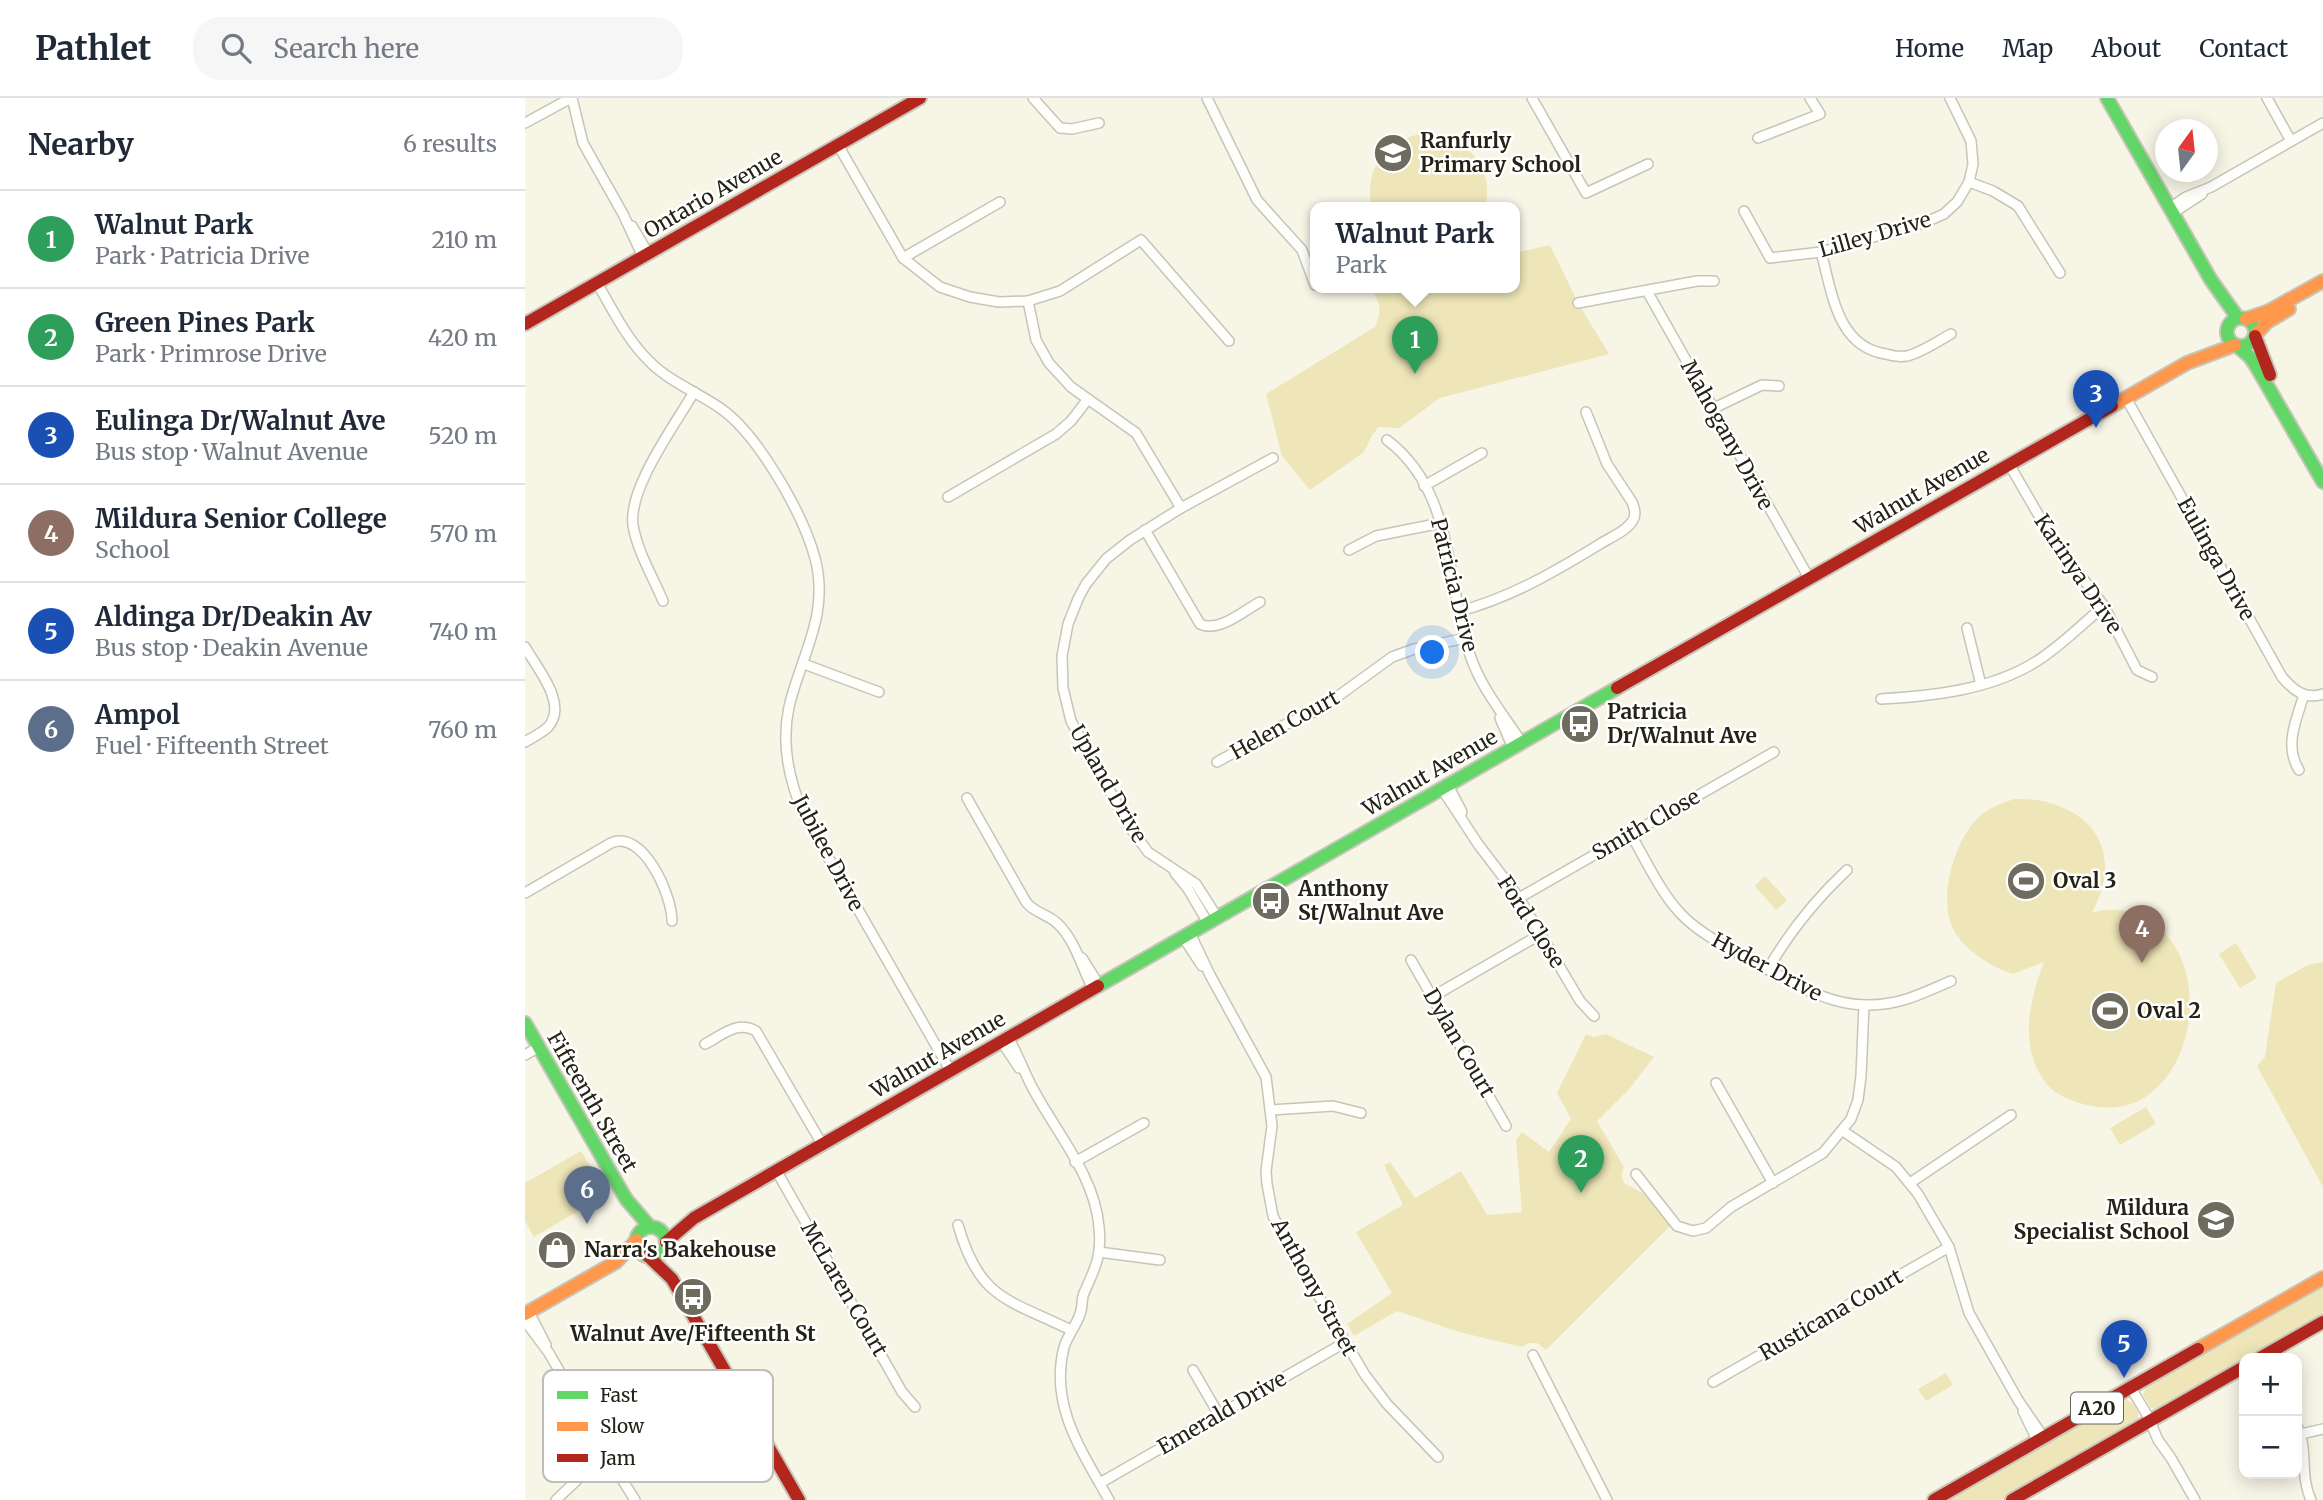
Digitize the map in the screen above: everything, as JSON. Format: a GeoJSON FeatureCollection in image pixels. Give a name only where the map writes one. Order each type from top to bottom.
{"type":"FeatureCollection","features":[{"type":"Feature","properties":{"kind":"main road","name":"Ontario Avenue"},"geometry":{"type":"LineString","coordinates":[[525,324],[920,98]]}},
{"type":"Feature","properties":{"kind":"main road"},"geometry":{"type":"LineString","coordinates":[[2107,98],[2235,323],[2229,340],[2250,357],[2256,366],[2323,482]]}},
{"type":"Feature","properties":{"kind":"main road","name":"Walnut Avenue"},"geometry":{"type":"LineString","coordinates":[[665,1244],[694,1218],[776,1170],[2187,363],[2235,323],[2269,311],[2323,281]]}},
{"type":"Feature","properties":{"kind":"main road"},"geometry":{"type":"LineString","coordinates":[[2236,346],[2246,346],[2267,322],[2323,290]]}},
{"type":"Feature","properties":{"kind":"main road"},"geometry":{"type":"LineString","coordinates":[[2235,323],[2253,324],[2267,370],[2323,466]]}},
{"type":"Feature","properties":{"kind":"main road","name":"Walnut Avenue"},"geometry":{"type":"LineString","coordinates":[[2187,363],[2236,346]]}},
{"type":"Feature","properties":{"kind":"main road","name":"Fifteenth Street"},"geometry":{"type":"LineString","coordinates":[[525,1023],[626,1199],[637,1238]]}},
{"type":"Feature","properties":{"kind":"main road","name":"Fifteenth Street"},"geometry":{"type":"LineString","coordinates":[[626,1199],[655,1228]]}},
{"type":"Feature","properties":{"kind":"main road","name":"Walnut Avenue"},"geometry":{"type":"LineString","coordinates":[[655,1228],[694,1218]]}},
{"type":"Feature","properties":{"kind":"main road"},"geometry":{"type":"LineString","coordinates":[[616,1262],[642,1230],[655,1228],[664,1234],[672,1279]]}},
{"type":"Feature","properties":{"kind":"main road"},"geometry":{"type":"LineString","coordinates":[[637,1238],[638,1249],[672,1279],[724,1370]]}},
{"type":"Feature","properties":{"kind":"main road"},"geometry":{"type":"LineString","coordinates":[[526,1315],[616,1262],[660,1253],[665,1244]]}},
{"type":"Feature","properties":{"kind":"main road","name":"A20"},"geometry":{"type":"LineString","coordinates":[[1934,1500],[2323,1278]]}},
{"type":"Feature","properties":{"kind":"main road"},"geometry":{"type":"LineString","coordinates":[[2269,1353],[2323,1322]]}},
{"type":"Feature","properties":{"kind":"main road","name":"A20"},"geometry":{"type":"LineString","coordinates":[[2012,1500],[2239,1370]]}},
{"type":"Feature","properties":{"kind":"main road"},"geometry":{"type":"LineString","coordinates":[[773,1455],[799,1500]]}},
{"type":"Feature","properties":{"kind":"street"},"geometry":{"type":"LineString","coordinates":[[525,123],[571,98],[583,143],[645,255]]}},
{"type":"Feature","properties":{"kind":"street"},"geometry":{"type":"LineString","coordinates":[[1033,98],[1060,128],[1072,129],[1099,124]]}},
{"type":"Feature","properties":{"kind":"street"},"geometry":{"type":"LineString","coordinates":[[1207,98],[1257,200],[1303,250],[1310,270]]}},
{"type":"Feature","properties":{"kind":"street"},"geometry":{"type":"LineString","coordinates":[[1532,98],[1586,193],[1648,164]]}},
{"type":"Feature","properties":{"kind":"street"},"geometry":{"type":"LineString","coordinates":[[1758,138],[1820,114],[1810,98]]}},
{"type":"Feature","properties":{"kind":"street"},"geometry":{"type":"LineString","coordinates":[[1950,98],[1971,141],[1973,164],[1969,182],[1993,191],[2018,206],[2060,273]]}},
{"type":"Feature","properties":{"kind":"street"},"geometry":{"type":"LineString","coordinates":[[2267,98],[2291,141]]}},
{"type":"Feature","properties":{"kind":"street"},"geometry":{"type":"LineString","coordinates":[[2172,210],[2186,197],[2211,187],[2323,123]]}},
{"type":"Feature","properties":{"kind":"street"},"geometry":{"type":"LineString","coordinates":[[838,145],[903,258],[940,287],[970,298],[999,302],[1028,301],[1060,291],[1141,240],[1229,341]]}},
{"type":"Feature","properties":{"kind":"street","name":"Lilley Drive"},"geometry":{"type":"LineString","coordinates":[[1744,211],[1770,258],[1821,252],[1926,222],[1944,214],[1957,202],[1969,182]]}},
{"type":"Feature","properties":{"kind":"street"},"geometry":{"type":"LineString","coordinates":[[903,258],[1000,202]]}},
{"type":"Feature","properties":{"kind":"street"},"geometry":{"type":"LineString","coordinates":[[1821,252],[1840,319],[1847,333],[1859,345],[1875,353],[1909,356],[1951,334]]}},
{"type":"Feature","properties":{"kind":"street"},"geometry":{"type":"LineString","coordinates":[[1579,303],[1697,281],[1714,281]]}},
{"type":"Feature","properties":{"kind":"street","name":"Jubilee Drive"},"geometry":{"type":"LineString","coordinates":[[597,283],[636,347],[658,369],[732,416],[754,440],[810,540],[820,592],[815,627],[787,721],[786,750],[792,786],[804,815],[950,1070]]}},
{"type":"Feature","properties":{"kind":"street","name":"Mahogany Drive"},"geometry":{"type":"LineString","coordinates":[[1647,291],[1809,578]]}},
{"type":"Feature","properties":{"kind":"street"},"geometry":{"type":"LineString","coordinates":[[1028,301],[1036,340],[1049,363],[1072,387],[1136,433],[1181,508]]}},
{"type":"Feature","properties":{"kind":"street"},"geometry":{"type":"LineString","coordinates":[[1712,409],[1762,385],[1779,386]]}},
{"type":"Feature","properties":{"kind":"street"},"geometry":{"type":"LineString","coordinates":[[663,601],[633,525],[634,501],[642,482],[694,392]]}},
{"type":"Feature","properties":{"kind":"street"},"geometry":{"type":"LineString","coordinates":[[948,497],[1055,434],[1072,421],[1088,398]]}},
{"type":"Feature","properties":{"kind":"street","name":"Eulinga Drive"},"geometry":{"type":"LineString","coordinates":[[2126,398],[2282,677],[2293,690],[2304,695]]}},
{"type":"Feature","properties":{"kind":"street"},"geometry":{"type":"LineString","coordinates":[[1460,611],[1549,575],[1624,529],[1634,518],[1635,509],[1632,502],[1607,464],[1585,412]]}},
{"type":"Feature","properties":{"kind":"street","name":"Patricia Drive"},"geometry":{"type":"LineString","coordinates":[[1387,440],[1406,458],[1424,486],[1441,523],[1475,668],[1518,745]]}},
{"type":"Feature","properties":{"kind":"street"},"geometry":{"type":"LineString","coordinates":[[1424,486],[1482,453]]}},
{"type":"Feature","properties":{"kind":"street","name":"Upland Drive"},"geometry":{"type":"LineString","coordinates":[[1212,920],[1171,869],[1138,841],[1074,728],[1066,706],[1062,680],[1064,642],[1078,599],[1106,559],[1181,508],[1273,458]]}},
{"type":"Feature","properties":{"kind":"street","name":"Karinya Drive"},"geometry":{"type":"LineString","coordinates":[[2009,464],[2053,540],[2104,607],[2137,670],[2152,677]]}},
{"type":"Feature","properties":{"kind":"street"},"geometry":{"type":"LineString","coordinates":[[1349,550],[1376,536],[1441,523]]}},
{"type":"Feature","properties":{"kind":"street"},"geometry":{"type":"LineString","coordinates":[[1145,530],[1200,624],[1219,626],[1260,601]]}},
{"type":"Feature","properties":{"kind":"street"},"geometry":{"type":"LineString","coordinates":[[1881,699],[1904,698],[1982,685],[2036,662],[2104,607]]}},
{"type":"Feature","properties":{"kind":"street"},"geometry":{"type":"LineString","coordinates":[[1967,628],[1982,685]]}},
{"type":"Feature","properties":{"kind":"street","name":"Helen Court"},"geometry":{"type":"LineString","coordinates":[[1217,762],[1282,726],[1319,710],[1392,657],[1414,649],[1466,638]]}},
{"type":"Feature","properties":{"kind":"street"},"geometry":{"type":"LineString","coordinates":[[525,647],[551,692],[555,707],[552,722],[547,728],[525,742]]}},
{"type":"Feature","properties":{"kind":"street"},"geometry":{"type":"LineString","coordinates":[[804,664],[879,692]]}},
{"type":"Feature","properties":{"kind":"street"},"geometry":{"type":"LineString","coordinates":[[2299,770],[2293,761],[2292,741],[2304,695],[2316,697],[2323,694]]}},
{"type":"Feature","properties":{"kind":"street","name":"Smith Close"},"geometry":{"type":"LineString","coordinates":[[1519,898],[1774,752]]}},
{"type":"Feature","properties":{"kind":"street","name":"Ford Close"},"geometry":{"type":"LineString","coordinates":[[1445,787],[1478,844],[1519,898],[1580,1001],[1594,1016]]}},
{"type":"Feature","properties":{"kind":"street"},"geometry":{"type":"LineString","coordinates":[[967,798],[1026,902],[1033,909],[1054,920],[1064,930],[1096,987]]}},
{"type":"Feature","properties":{"kind":"street","name":"Hyder Drive"},"geometry":{"type":"LineString","coordinates":[[1630,833],[1666,894],[1688,921],[1710,937],[1823,998],[1864,1006],[1908,999],[1951,981]]}},
{"type":"Feature","properties":{"kind":"street"},"geometry":{"type":"LineString","coordinates":[[525,893],[611,844],[623,840],[644,852],[671,902],[672,920]]}},
{"type":"Feature","properties":{"kind":"street"},"geometry":{"type":"LineString","coordinates":[[1768,969],[1809,908],[1847,870]]}},
{"type":"Feature","properties":{"kind":"street"},"geometry":{"type":"LineString","coordinates":[[1432,996],[1541,934]]}},
{"type":"Feature","properties":{"kind":"street","name":"Anthony Street"},"geometry":{"type":"LineString","coordinates":[[1187,935],[1266,1077],[1272,1110],[1266,1171],[1273,1216],[1343,1343],[1376,1391],[1438,1457]]}},
{"type":"Feature","properties":{"kind":"street","name":"Dylan Court"},"geometry":{"type":"LineString","coordinates":[[1411,960],[1506,1126]]}},
{"type":"Feature","properties":{"kind":"street"},"geometry":{"type":"LineString","coordinates":[[1636,1174],[1677,1226],[1687,1231],[1706,1228],[1731,1207],[1823,1153],[1843,1131],[1855,1110],[1860,1089],[1864,1006]]}},
{"type":"Feature","properties":{"kind":"street"},"geometry":{"type":"LineString","coordinates":[[705,1044],[736,1027],[756,1031],[822,1144]]}},
{"type":"Feature","properties":{"kind":"street"},"geometry":{"type":"LineString","coordinates":[[1005,1039],[1094,1200],[1099,1226],[1099,1252],[1094,1275],[1083,1296],[1080,1316],[1064,1347],[1060,1371],[1063,1407],[1070,1431],[1109,1500]]}},
{"type":"Feature","properties":{"kind":"street"},"geometry":{"type":"LineString","coordinates":[[525,1055],[539,1047]]}},
{"type":"Feature","properties":{"kind":"street"},"geometry":{"type":"LineString","coordinates":[[1716,1083],[1773,1183]]}},
{"type":"Feature","properties":{"kind":"street"},"geometry":{"type":"LineString","coordinates":[[1272,1110],[1333,1106],[1361,1113]]}},
{"type":"Feature","properties":{"kind":"street"},"geometry":{"type":"LineString","coordinates":[[1910,1182],[2011,1115]]}},
{"type":"Feature","properties":{"kind":"street"},"geometry":{"type":"LineString","coordinates":[[1075,1162],[1144,1123]]}},
{"type":"Feature","properties":{"kind":"street"},"geometry":{"type":"LineString","coordinates":[[1843,1131],[1896,1167],[1910,1182],[1949,1247],[1969,1313],[2018,1400],[2028,1426],[2041,1440]]}},
{"type":"Feature","properties":{"kind":"street","name":"McLaren Court"},"geometry":{"type":"LineString","coordinates":[[776,1170],[902,1392],[915,1407]]}},
{"type":"Feature","properties":{"kind":"street"},"geometry":{"type":"LineString","coordinates":[[958,1224],[969,1258],[987,1286],[1006,1299],[1071,1330]]}},
{"type":"Feature","properties":{"kind":"street","name":"Rusticana Court"},"geometry":{"type":"LineString","coordinates":[[1713,1382],[1949,1247]]}},
{"type":"Feature","properties":{"kind":"street"},"geometry":{"type":"LineString","coordinates":[[1099,1252],[1160,1260]]}},
{"type":"Feature","properties":{"kind":"street"},"geometry":{"type":"LineString","coordinates":[[526,1315],[558,1370]]}},
{"type":"Feature","properties":{"kind":"street","name":"Emerald Drive"},"geometry":{"type":"LineString","coordinates":[[1100,1483],[1343,1343]]}},
{"type":"Feature","properties":{"kind":"street"},"geometry":{"type":"LineString","coordinates":[[1533,1355],[1607,1500]]}},
{"type":"Feature","properties":{"kind":"street"},"geometry":{"type":"LineString","coordinates":[[1193,1370],[1219,1415]]}},
{"type":"Feature","properties":{"kind":"street"},"geometry":{"type":"LineString","coordinates":[[2131,1388],[2150,1421],[2158,1429],[2195,1500]]}},
{"type":"Feature","properties":{"kind":"street"},"geometry":{"type":"LineString","coordinates":[[2302,1430],[2323,1429]]}},
{"type":"Feature","properties":{"kind":"street"},"geometry":{"type":"LineString","coordinates":[[2302,1441],[2304,1480],[2311,1500]]}},
{"type":"Feature","properties":{"kind":"street"},"geometry":{"type":"LineString","coordinates":[[556,1500],[574,1482]]}},
{"type":"Feature","properties":{"kind":"street"},"geometry":{"type":"LineString","coordinates":[[624,1482],[635,1500]]}},
{"type":"Feature","properties":{"kind":"shaded area"},"geometry":{"type":"Polygon","coordinates":[[[1426,133],[1440,135],[1465,147],[1481,167],[1486,180],[1486,202],[1371,202],[1371,181],[1381,158],[1400,141],[1426,133]]]}},
{"type":"Feature","properties":{"kind":"shaded area"},"geometry":{"type":"Polygon","coordinates":[[[1550,245],[1578,303],[1609,354],[1440,398],[1399,428],[1379,427],[1364,452],[1310,490],[1282,456],[1266,394],[1375,327],[1379,307],[1373,293],[1520,293],[1520,252],[1550,245]]]}},
{"type":"Feature","properties":{"kind":"shaded area"},"geometry":{"type":"Polygon","coordinates":[[[2015,799],[2048,802],[2078,816],[2089,826],[2104,854],[2105,872],[2092,913],[2115,910],[2138,915],[2166,935],[2183,963],[2190,997],[2187,1032],[2175,1064],[2155,1090],[2127,1105],[2086,1105],[2065,1098],[2048,1085],[2036,1065],[2029,1036],[2031,1006],[2044,962],[2013,974],[2005,971],[1967,947],[1950,921],[1947,907],[1950,874],[1961,843],[1981,815],[1995,806],[2015,799]]]}},
{"type":"Feature","properties":{"kind":"shaded area"},"geometry":{"type":"Polygon","coordinates":[[[1765,876],[1787,900],[1776,910],[1755,886],[1765,876]]]}},
{"type":"Feature","properties":{"kind":"shaded area"},"geometry":{"type":"Polygon","coordinates":[[[2236,943],[2257,978],[2240,988],[2219,954],[2236,943]]]}},
{"type":"Feature","properties":{"kind":"shaded area"},"geometry":{"type":"Polygon","coordinates":[[[2323,962],[2323,1187],[2257,1066],[2265,1057],[2276,983],[2308,965],[2323,962]]]}},
{"type":"Feature","properties":{"kind":"shaded area"},"geometry":{"type":"Polygon","coordinates":[[[1586,1034],[1594,1037],[1606,1034],[1654,1057],[1630,1088],[1597,1121],[1624,1167],[1621,1175],[1624,1183],[1644,1194],[1670,1226],[1546,1350],[1537,1343],[1522,1347],[1459,1332],[1397,1311],[1354,1336],[1347,1324],[1392,1293],[1356,1232],[1403,1205],[1384,1165],[1390,1162],[1415,1198],[1461,1171],[1487,1215],[1522,1212],[1516,1140],[1522,1132],[1549,1152],[1571,1119],[1557,1093],[1586,1034]]]}},
{"type":"Feature","properties":{"kind":"shaded area"},"geometry":{"type":"Polygon","coordinates":[[[2146,1107],[2156,1124],[2120,1145],[2110,1128],[2146,1107]]]}},
{"type":"Feature","properties":{"kind":"shaded area"},"geometry":{"type":"Polygon","coordinates":[[[581,1151],[607,1194],[534,1237],[525,1221],[525,1183],[581,1151]]]}},
{"type":"Feature","properties":{"kind":"shaded area"},"geometry":{"type":"Polygon","coordinates":[[[2323,1286],[2323,1315],[2255,1353],[2239,1353],[2239,1362],[2154,1409],[2143,1394],[2147,1387],[2323,1286]]]}},
{"type":"Feature","properties":{"kind":"shaded area"},"geometry":{"type":"Polygon","coordinates":[[[1946,1373],[1953,1385],[1926,1401],[1918,1389],[1946,1373]]]}},
{"type":"Feature","properties":{"kind":"shaded area"},"geometry":{"type":"Polygon","coordinates":[[[2127,1400],[2139,1413],[2136,1423],[2001,1500],[1947,1500],[2122,1401],[2127,1400]]]}},
{"type":"Feature","properties":{"kind":"traffic: fast"},"geometry":{"type":"LineString","coordinates":[[2107,98],[2211,280],[2238,318]]}},
{"type":"Feature","properties":{"kind":"traffic: fast"},"geometry":{"type":"LineString","coordinates":[[2241,318],[2251,322],[2255,332],[2251,342],[2241,346],[2231,342],[2227,332],[2231,322],[2241,318]]}},
{"type":"Feature","properties":{"kind":"traffic: fast"},"geometry":{"type":"LineString","coordinates":[[2237,346],[2256,366],[2323,482]]}},
{"type":"Feature","properties":{"kind":"traffic: fast"},"geometry":{"type":"LineString","coordinates":[[1098,986],[1617,688]]}},
{"type":"Feature","properties":{"kind":"traffic: fast"},"geometry":{"type":"LineString","coordinates":[[525,1023],[626,1199],[650,1227]]}},
{"type":"Feature","properties":{"kind":"traffic: fast"},"geometry":{"type":"LineString","coordinates":[[651,1227],[661,1232],[666,1242],[661,1252],[651,1257],[641,1252],[636,1242],[641,1232],[651,1227]]}},
{"type":"Feature","properties":{"kind":"traffic: slow"},"geometry":{"type":"LineString","coordinates":[[2246,319],[2269,311],[2323,281]]}},
{"type":"Feature","properties":{"kind":"traffic: slow"},"geometry":{"type":"LineString","coordinates":[[2256,334],[2267,322],[2289,309]]}},
{"type":"Feature","properties":{"kind":"traffic: slow"},"geometry":{"type":"LineString","coordinates":[[2112,406],[2187,363],[2235,345]]}},
{"type":"Feature","properties":{"kind":"traffic: slow"},"geometry":{"type":"LineString","coordinates":[[525,1314],[616,1262],[637,1240]]}},
{"type":"Feature","properties":{"kind":"traffic: slow"},"geometry":{"type":"LineString","coordinates":[[2198,1349],[2323,1278]]}},
{"type":"Feature","properties":{"kind":"traffic: jam"},"geometry":{"type":"LineString","coordinates":[[525,324],[920,98]]}},
{"type":"Feature","properties":{"kind":"traffic: jam"},"geometry":{"type":"LineString","coordinates":[[2255,336],[2270,375]]}},
{"type":"Feature","properties":{"kind":"traffic: jam"},"geometry":{"type":"LineString","coordinates":[[1617,688],[2112,406]]}},
{"type":"Feature","properties":{"kind":"traffic: jam"},"geometry":{"type":"LineString","coordinates":[[666,1242],[694,1218],[1098,986]]}},
{"type":"Feature","properties":{"kind":"traffic: jam"},"geometry":{"type":"LineString","coordinates":[[648,1256],[672,1279],[724,1370]]}},
{"type":"Feature","properties":{"kind":"traffic: jam"},"geometry":{"type":"LineString","coordinates":[[2269,1353],[2323,1322]]}},
{"type":"Feature","properties":{"kind":"traffic: jam"},"geometry":{"type":"LineString","coordinates":[[1934,1500],[2198,1349]]}},
{"type":"Feature","properties":{"kind":"traffic: jam"},"geometry":{"type":"LineString","coordinates":[[2012,1500],[2239,1370]]}},
{"type":"Feature","properties":{"kind":"traffic: jam"},"geometry":{"type":"LineString","coordinates":[[773,1455],[799,1500]]}},
{"type":"Feature","properties":{"kind":"place","name":"Ranfurly Primary School"},"geometry":{"type":"Point","coordinates":[1393,153]}},
{"type":"Feature","properties":{"kind":"place","name":"Walnut Park"},"geometry":{"type":"Point","coordinates":[1415,374]}},
{"type":"Feature","properties":{"kind":"place","name":"Eulinga Dr/Walnut Ave"},"geometry":{"type":"Point","coordinates":[2096,428]}},
{"type":"Feature","properties":{"kind":"place","name":"Patricia Dr/Walnut Ave"},"geometry":{"type":"Point","coordinates":[1580,724]}},
{"type":"Feature","properties":{"kind":"place","name":"Oval 3"},"geometry":{"type":"Point","coordinates":[2026,881]}},
{"type":"Feature","properties":{"kind":"place","name":"Anthony St/Walnut Ave"},"geometry":{"type":"Point","coordinates":[1271,901]}},
{"type":"Feature","properties":{"kind":"place","name":"Mildura Senior College"},"geometry":{"type":"Point","coordinates":[2142,963]}},
{"type":"Feature","properties":{"kind":"place","name":"Oval 2"},"geometry":{"type":"Point","coordinates":[2110,1011]}},
{"type":"Feature","properties":{"kind":"place","name":"Green Pines Park"},"geometry":{"type":"Point","coordinates":[1581,1193]}},
{"type":"Feature","properties":{"kind":"place","name":"Mildura Specialist School"},"geometry":{"type":"Point","coordinates":[2216,1220]}},
{"type":"Feature","properties":{"kind":"place","name":"Ampol"},"geometry":{"type":"Point","coordinates":[587,1224]}},
{"type":"Feature","properties":{"kind":"place","name":"Narra's Bakehouse"},"geometry":{"type":"Point","coordinates":[557,1250]}},
{"type":"Feature","properties":{"kind":"place","name":"Walnut Ave/Fifteenth St"},"geometry":{"type":"Point","coordinates":[693,1297]}},
{"type":"Feature","properties":{"kind":"place","name":"Aldinga Dr/Deakin Av"},"geometry":{"type":"Point","coordinates":[2124,1378]}}]}
